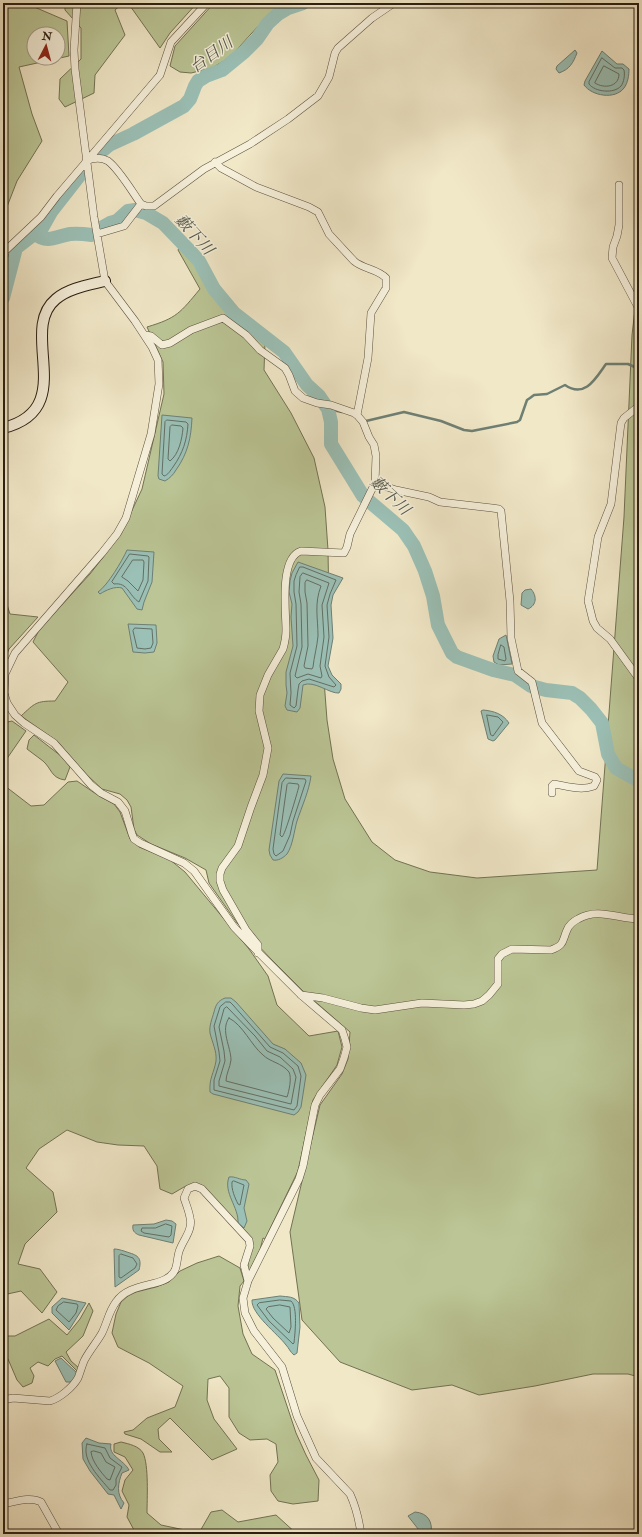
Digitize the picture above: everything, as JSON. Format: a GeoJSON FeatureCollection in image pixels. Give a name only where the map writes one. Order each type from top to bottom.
{"type":"FeatureCollection","features":[{"type":"Feature","properties":{"kind":"street"},"geometry":{"type":"LineString","coordinates":[[77,3],[74,50],[75,63],[86,161],[105,281],[145,335],[158,360],[159,384],[151,434],[126,518],[117,534],[102,553],[15,653],[5,674],[4,693],[7,703],[15,715],[24,723],[54,743],[91,785],[101,793],[118,802],[125,811],[134,839],[184,863],[194,871],[234,927],[258,953],[300,995],[342,1030],[347,1047],[340,1069],[320,1095],[315,1105],[299,1179],[248,1281],[243,1298],[245,1312],[254,1330],[282,1367],[297,1416],[316,1458],[350,1494],[356,1509],[361,1534]]}},
{"type":"Feature","properties":{"kind":"street"},"geometry":{"type":"LineString","coordinates":[[3,265],[5,251],[41,217],[86,161],[160,75],[171,42],[207,3]]}},
{"type":"Feature","properties":{"kind":"street"},"geometry":{"type":"LineString","coordinates":[[97,234],[124,226],[139,208],[154,206],[215,162],[250,144],[288,119],[318,96],[329,77],[335,53],[338,48],[372,18],[394,3]]}},
{"type":"Feature","properties":{"kind":"street"},"geometry":{"type":"LineString","coordinates":[[86,161],[93,158],[107,160],[113,166],[139,208]]}},
{"type":"Feature","properties":{"kind":"street"},"geometry":{"type":"LineString","coordinates":[[215,162],[221,168],[256,187],[309,207],[318,212],[329,234],[354,261],[386,278],[386,288],[371,313],[368,358],[357,414]]}},
{"type":"Feature","properties":{"kind":"street"},"geometry":{"type":"LineString","coordinates":[[619,185],[619,225],[613,247],[612,258],[639,309]]}},
{"type":"Feature","properties":{"kind":"street"},"geometry":{"type":"LineString","coordinates":[[3,428],[15,425],[25,420],[39,404],[44,369],[42,332],[44,320],[49,307],[60,296],[80,287],[105,281]]}},
{"type":"Feature","properties":{"kind":"street"},"geometry":{"type":"LineString","coordinates":[[145,335],[151,336],[162,345],[170,344],[192,330],[223,318],[246,335],[260,350],[284,368],[290,375],[295,391],[303,398],[357,414],[363,422],[369,438],[374,445],[376,456],[375,482],[350,534],[344,553],[297,552],[293,556],[288,569],[285,593],[285,642],[262,687],[260,695],[259,710],[268,748],[263,776],[238,846],[222,868],[220,874],[220,881],[223,890],[246,930],[258,945],[258,953]]}},
{"type":"Feature","properties":{"kind":"street"},"geometry":{"type":"LineString","coordinates":[[639,406],[624,418],[621,423],[611,504],[598,537],[588,594],[589,609],[597,628],[610,640],[639,679]]}},
{"type":"Feature","properties":{"kind":"street"},"geometry":{"type":"LineString","coordinates":[[375,482],[396,490],[429,497],[440,502],[499,509],[502,511],[510,601],[511,638],[518,671],[532,682],[542,723],[579,771],[595,777],[597,780],[594,786],[590,788],[578,788],[554,784],[552,786],[552,793]]}},
{"type":"Feature","properties":{"kind":"street"},"geometry":{"type":"LineString","coordinates":[[300,995],[322,998],[361,1008],[376,1010],[422,1003],[474,1004],[482,1001],[494,991],[498,984],[499,956],[509,950],[551,950],[558,948],[562,944],[566,931],[574,921],[594,913],[639,919]]}},
{"type":"Feature","properties":{"kind":"street"},"geometry":{"type":"LineString","coordinates":[[3,1400],[13,1398],[50,1401],[67,1391],[78,1379],[85,1360],[102,1332],[110,1312],[119,1298],[132,1289],[163,1281],[172,1274],[176,1269],[179,1250],[188,1234],[191,1219],[184,1198],[188,1189],[195,1186],[202,1189],[249,1240],[250,1246],[244,1265],[248,1281]]}},
{"type":"Feature","properties":{"kind":"street"},"geometry":{"type":"LineString","coordinates":[[3,1504],[32,1500],[41,1502],[59,1534]]}},
{"type":"Feature","properties":{"kind":"green space"},"geometry":{"type":"Polygon","coordinates":[[[13,3],[25,3],[67,21],[69,56],[66,57],[66,26],[26,26],[26,65],[19,67],[32,114],[42,141],[17,181],[3,217],[3,11],[13,3]]]}},
{"type":"Feature","properties":{"kind":"green space"},"geometry":{"type":"Polygon","coordinates":[[[65,3],[123,3],[115,10],[125,35],[95,75],[94,93],[65,107],[59,99],[60,79],[81,59],[81,28],[65,10],[65,3]]]}},
{"type":"Feature","properties":{"kind":"green space"},"geometry":{"type":"Polygon","coordinates":[[[128,3],[197,3],[170,33],[160,48],[128,3]]]}},
{"type":"Feature","properties":{"kind":"green space"},"geometry":{"type":"Polygon","coordinates":[[[214,3],[288,3],[272,11],[230,57],[212,68],[191,73],[180,72],[170,66],[175,46],[214,3]]]}},
{"type":"Feature","properties":{"kind":"green space"},"geometry":{"type":"Polygon","coordinates":[[[180,246],[195,262],[220,302],[265,343],[264,370],[291,413],[314,458],[325,507],[328,550],[329,613],[323,667],[327,720],[333,759],[345,799],[372,842],[395,860],[430,872],[477,878],[597,870],[624,517],[632,335],[639,275],[639,1377],[628,1374],[593,1374],[535,1386],[479,1395],[452,1385],[412,1390],[340,1362],[302,1320],[290,1232],[320,1105],[342,1074],[348,1059],[350,1032],[303,991],[237,923],[209,883],[206,870],[185,858],[151,844],[137,835],[134,829],[131,807],[127,800],[120,794],[102,789],[87,775],[57,741],[21,716],[40,702],[55,701],[68,682],[33,642],[39,630],[90,574],[121,534],[142,489],[164,394],[163,362],[147,327],[165,321],[177,314],[188,304],[200,289],[178,250],[180,246]]]}},
{"type":"Feature","properties":{"kind":"green space"},"geometry":{"type":"Polygon","coordinates":[[[3,592],[10,614],[38,617],[9,649],[3,664],[3,592]]]}},
{"type":"Feature","properties":{"kind":"green space"},"geometry":{"type":"Polygon","coordinates":[[[12,721],[26,731],[6,760],[5,786],[31,806],[44,805],[68,782],[77,781],[114,804],[120,812],[130,839],[139,847],[169,859],[185,872],[249,949],[268,976],[277,1005],[309,1036],[338,1031],[342,1047],[337,1065],[313,1100],[298,1171],[265,1239],[263,1238],[260,1250],[249,1272],[248,1263],[252,1245],[250,1236],[195,1184],[184,1187],[172,1194],[160,1189],[157,1166],[144,1146],[118,1145],[97,1142],[67,1130],[39,1149],[26,1168],[53,1192],[57,1212],[25,1244],[18,1264],[40,1269],[57,1292],[42,1313],[21,1291],[3,1295],[3,723],[12,721]]]}},
{"type":"Feature","properties":{"kind":"green space"},"geometry":{"type":"Polygon","coordinates":[[[34,735],[61,756],[70,767],[65,780],[54,775],[43,761],[27,749],[29,740],[34,735]]]}},
{"type":"Feature","properties":{"kind":"green space"},"geometry":{"type":"Polygon","coordinates":[[[219,1256],[240,1268],[244,1281],[240,1286],[238,1306],[243,1334],[252,1354],[275,1370],[296,1433],[319,1480],[318,1501],[293,1504],[278,1501],[271,1491],[270,1475],[278,1462],[276,1444],[267,1439],[250,1440],[239,1433],[229,1417],[229,1388],[220,1376],[208,1379],[207,1400],[214,1419],[237,1449],[212,1460],[170,1418],[158,1429],[159,1439],[172,1452],[160,1452],[141,1439],[125,1434],[124,1432],[133,1430],[147,1418],[175,1407],[183,1386],[149,1363],[118,1347],[112,1333],[116,1314],[121,1302],[136,1292],[169,1282],[180,1271],[197,1263],[219,1256]]]}},
{"type":"Feature","properties":{"kind":"green space"},"geometry":{"type":"Polygon","coordinates":[[[89,1303],[93,1311],[83,1336],[66,1352],[71,1361],[79,1368],[77,1371],[62,1356],[55,1359],[48,1366],[38,1362],[30,1368],[34,1376],[32,1383],[23,1387],[17,1380],[8,1359],[3,1361],[3,1336],[15,1336],[49,1319],[67,1335],[80,1319],[89,1303]]]}},
{"type":"Feature","properties":{"kind":"green space"},"geometry":{"type":"Polygon","coordinates":[[[121,1442],[136,1447],[143,1453],[147,1474],[147,1513],[161,1525],[199,1533],[211,1512],[222,1510],[238,1522],[276,1515],[297,1534],[145,1534],[134,1530],[127,1517],[129,1505],[122,1491],[125,1480],[133,1470],[125,1457],[114,1452],[114,1444],[121,1442]]]}},
{"type":"Feature","properties":{"kind":"water"},"geometry":{"type":"Polygon","coordinates":[[[575,50],[577,53],[572,63],[566,70],[559,73],[556,69],[557,66],[575,50]]]}},
{"type":"Feature","properties":{"kind":"water"},"geometry":{"type":"Polygon","coordinates":[[[602,51],[617,64],[623,64],[629,69],[628,79],[624,88],[615,94],[598,94],[592,92],[584,85],[602,51]]]}},
{"type":"Feature","properties":{"kind":"water"},"geometry":{"type":"Polygon","coordinates":[[[162,415],[192,418],[190,439],[183,458],[175,472],[165,481],[159,479],[158,476],[162,415]]]}},
{"type":"Feature","properties":{"kind":"water"},"geometry":{"type":"Polygon","coordinates":[[[127,550],[154,552],[152,582],[142,610],[137,609],[122,588],[111,589],[100,594],[98,592],[110,579],[127,550]]]}},
{"type":"Feature","properties":{"kind":"water"},"geometry":{"type":"Polygon","coordinates":[[[298,562],[343,578],[333,595],[331,605],[333,638],[328,666],[332,675],[341,684],[341,689],[339,693],[335,693],[312,684],[303,685],[300,708],[297,712],[287,710],[285,706],[287,693],[286,672],[293,646],[291,617],[292,604],[289,592],[292,573],[298,562]]]}},
{"type":"Feature","properties":{"kind":"water"},"geometry":{"type":"Polygon","coordinates":[[[531,589],[535,600],[533,605],[528,609],[521,605],[522,593],[525,590],[531,589]]]}},
{"type":"Feature","properties":{"kind":"water"},"geometry":{"type":"Polygon","coordinates":[[[128,624],[156,625],[157,643],[154,652],[133,652],[128,624]]]}},
{"type":"Feature","properties":{"kind":"water"},"geometry":{"type":"Polygon","coordinates":[[[506,635],[512,664],[499,665],[494,662],[493,656],[499,639],[506,635]]]}},
{"type":"Feature","properties":{"kind":"water"},"geometry":{"type":"Polygon","coordinates":[[[481,711],[491,711],[504,717],[509,723],[493,741],[488,739],[481,711]]]}},
{"type":"Feature","properties":{"kind":"water"},"geometry":{"type":"Polygon","coordinates":[[[283,774],[311,776],[309,787],[289,850],[282,858],[273,860],[269,850],[279,781],[283,774]]]}},
{"type":"Feature","properties":{"kind":"water"},"geometry":{"type":"Polygon","coordinates":[[[225,998],[231,998],[236,1002],[273,1044],[285,1049],[301,1063],[306,1075],[301,1107],[294,1115],[210,1092],[210,1083],[216,1057],[210,1033],[210,1025],[217,1005],[225,998]]]}},
{"type":"Feature","properties":{"kind":"water"},"geometry":{"type":"Polygon","coordinates":[[[229,1177],[246,1180],[249,1184],[244,1208],[247,1221],[244,1228],[238,1223],[238,1217],[229,1194],[229,1177]]]}},
{"type":"Feature","properties":{"kind":"water"},"geometry":{"type":"Polygon","coordinates":[[[166,1220],[172,1221],[176,1224],[173,1243],[139,1235],[133,1230],[133,1225],[154,1224],[166,1220]]]}},
{"type":"Feature","properties":{"kind":"water"},"geometry":{"type":"Polygon","coordinates":[[[114,1249],[135,1255],[140,1261],[139,1270],[115,1287],[114,1249]]]}},
{"type":"Feature","properties":{"kind":"water"},"geometry":{"type":"Polygon","coordinates":[[[280,1296],[293,1298],[299,1303],[300,1327],[297,1353],[294,1355],[260,1317],[253,1306],[252,1300],[280,1296]]]}},
{"type":"Feature","properties":{"kind":"water"},"geometry":{"type":"Polygon","coordinates":[[[62,1298],[86,1303],[69,1330],[52,1313],[52,1307],[62,1298]]]}},
{"type":"Feature","properties":{"kind":"water"},"geometry":{"type":"Polygon","coordinates":[[[61,1358],[77,1373],[72,1382],[66,1382],[55,1361],[61,1358]]]}},
{"type":"Feature","properties":{"kind":"water"},"geometry":{"type":"Polygon","coordinates":[[[86,1438],[99,1443],[111,1444],[114,1455],[129,1470],[122,1473],[118,1488],[121,1500],[124,1503],[121,1509],[114,1495],[108,1494],[90,1471],[83,1459],[82,1443],[86,1438]]]}},
{"type":"Feature","properties":{"kind":"water"},"geometry":{"type":"Polygon","coordinates":[[[415,1512],[423,1514],[429,1519],[431,1534],[422,1534],[408,1516],[415,1512]]]}},
{"type":"Feature","properties":{"kind":"waterway","name":"台目川"},"geometry":{"type":"LineString","coordinates":[[98,154],[109,145],[133,134],[184,106],[190,99],[198,81],[206,76],[222,70],[244,52],[257,39],[268,23],[278,14],[288,8],[303,3]]}},
{"type":"Feature","properties":{"kind":"waterway","name":"台目川"},"geometry":{"type":"LineString","coordinates":[[3,298],[16,248],[42,228],[51,212],[83,171]]}},
{"type":"Feature","properties":{"kind":"waterway","name":"藪下川"},"geometry":{"type":"LineString","coordinates":[[101,228],[117,221],[128,211],[135,210],[146,213],[163,223],[199,261],[214,289],[234,313],[284,352],[307,385],[319,396],[328,409],[331,422],[331,444],[363,496],[403,530],[414,546],[425,571],[433,596],[438,625],[452,653],[457,657],[493,670],[515,675],[531,686],[546,690],[572,693],[580,698],[602,723],[608,754],[616,768],[639,781]]}},
{"type":"Feature","properties":{"kind":"waterway","name":"藪下川"},"geometry":{"type":"LineString","coordinates":[[36,234],[40,237],[48,239],[73,234],[92,235]]}},
{"type":"Feature","properties":{"kind":"waterway"},"geometry":{"type":"LineString","coordinates":[[366,421],[404,412],[441,421],[464,430],[472,431],[517,422],[520,420],[527,400],[534,395],[547,394],[565,385],[572,389],[578,390],[584,388],[594,380],[606,364],[628,364],[639,369]]}},
{"type":"Feature","properties":{"kind":"waterway"},"geometry":{"type":"LineString","coordinates":[[328,409],[342,412]]}}]}
